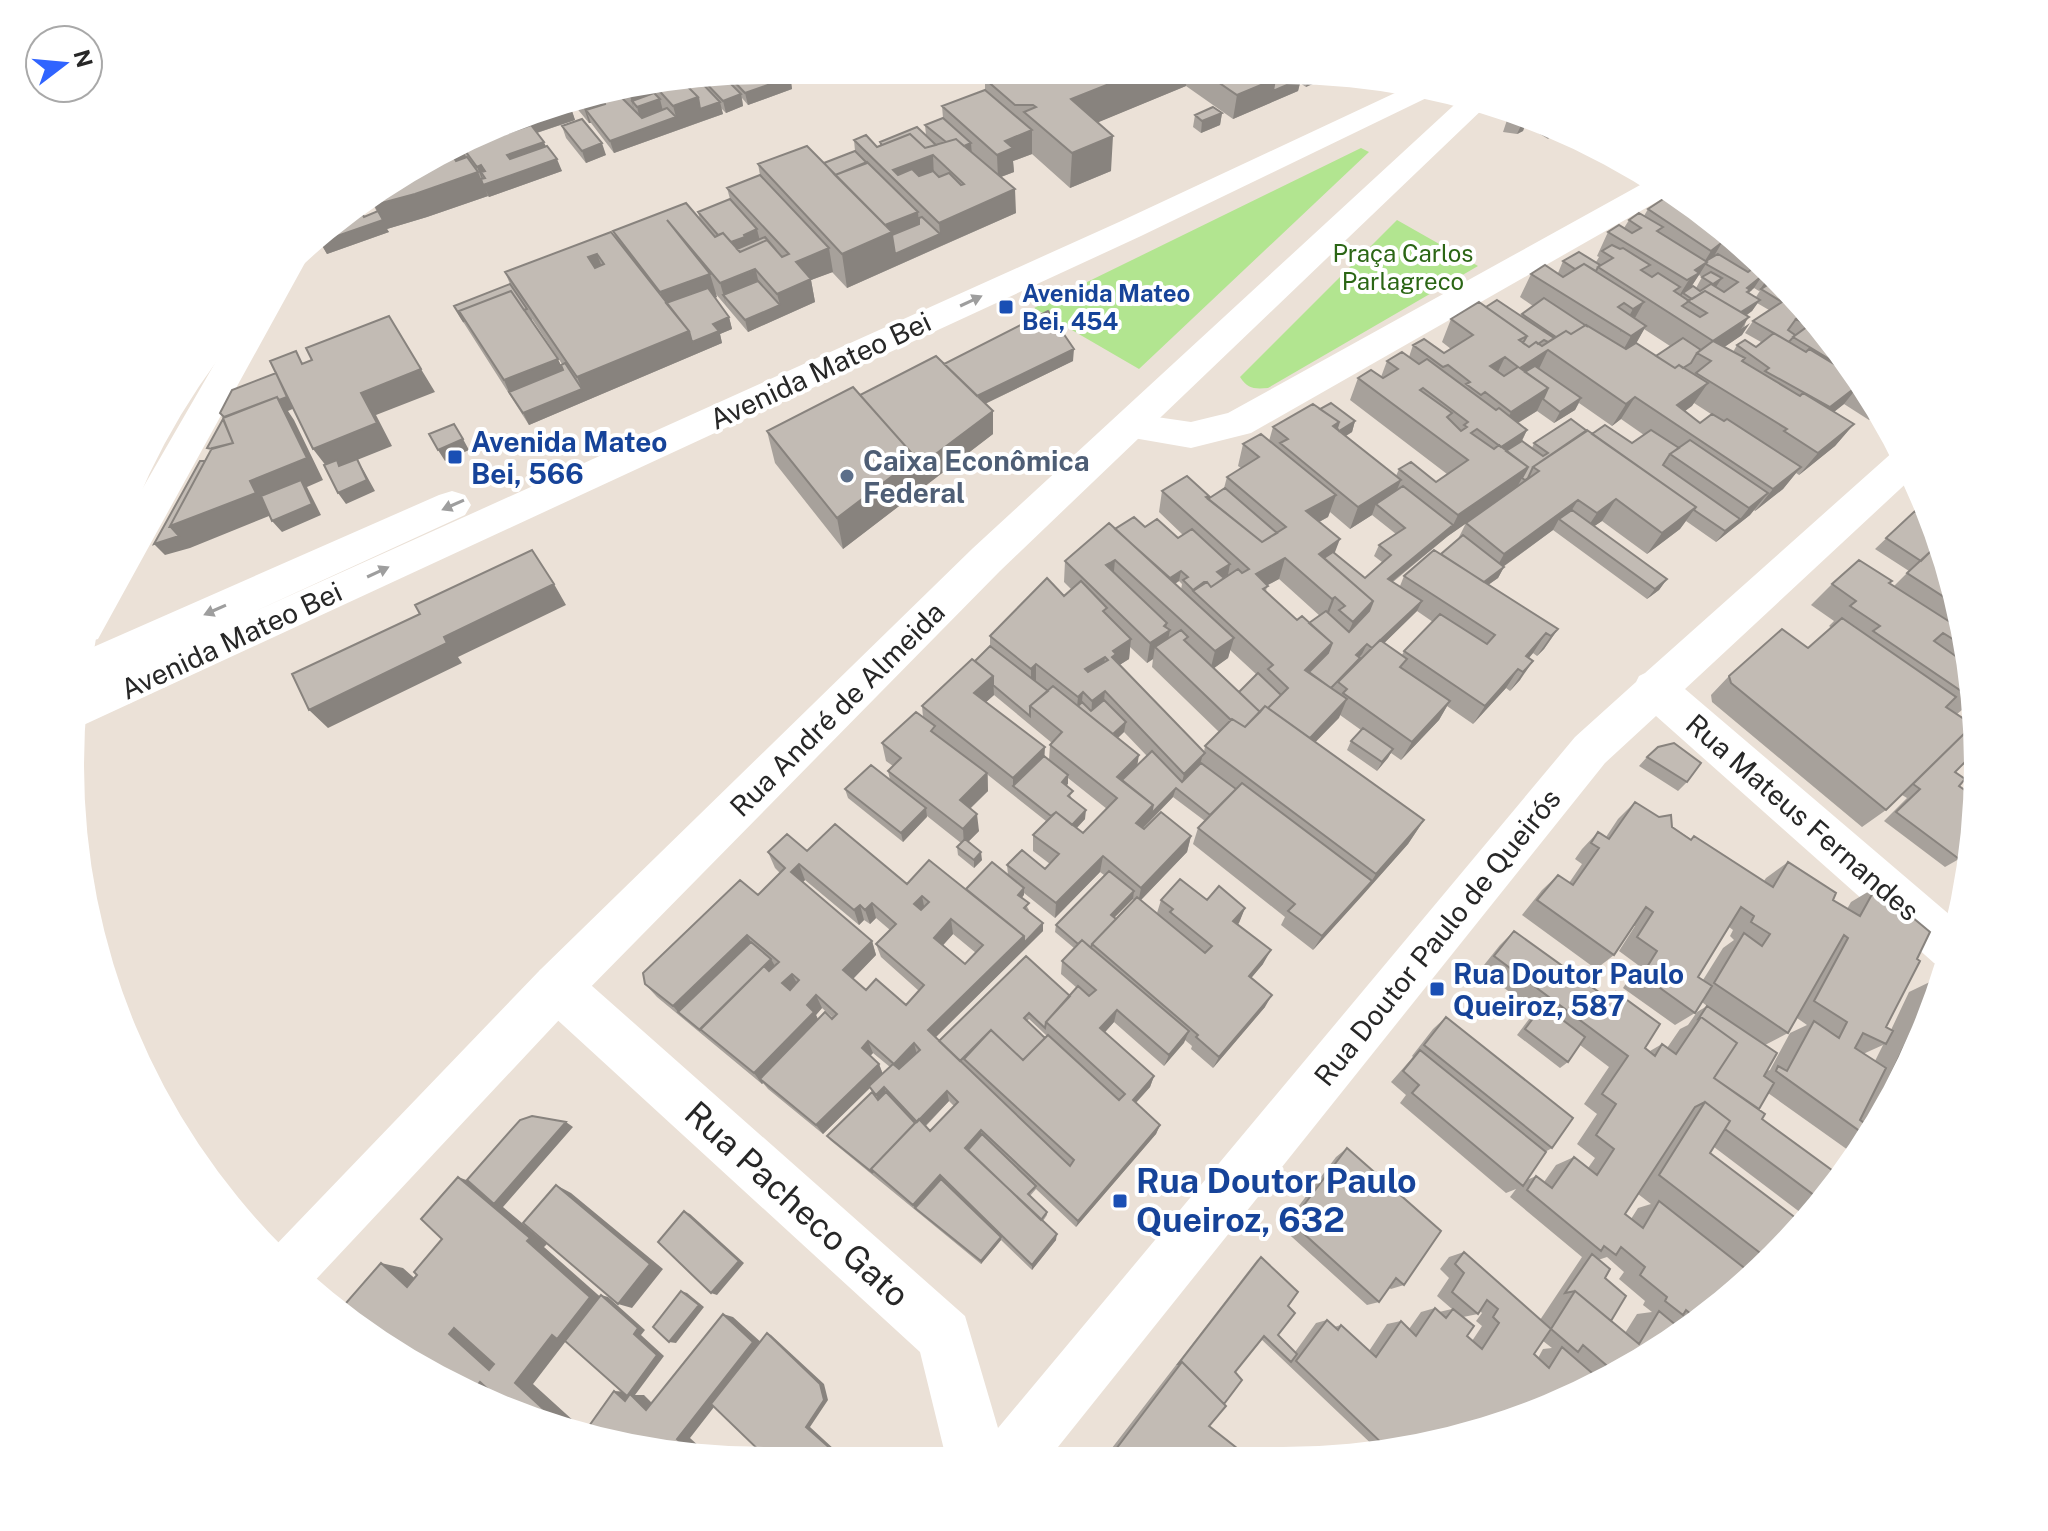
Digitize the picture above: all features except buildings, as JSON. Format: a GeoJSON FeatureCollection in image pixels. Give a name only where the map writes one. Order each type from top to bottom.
{"type":"FeatureCollection","features":[{"type":"Feature","properties":{"kind":"main road","name":"Avenida Mateo Bei"},"geometry":{"type":"LineString","coordinates":[[92,666],[1238,156],[1391,93]]}},
{"type":"Feature","properties":{"kind":"main road","name":"Avenida Mateo Bei"},"geometry":{"type":"LineString","coordinates":[[87,706],[1115,236],[1393,94]]}},
{"type":"Feature","properties":{"kind":"main road"},"geometry":{"type":"LineString","coordinates":[[1403,167],[1411,137],[1405,95]]}},
{"type":"Feature","properties":{"kind":"main road","name":"Rua André de Almeida"},"geometry":{"type":"LineString","coordinates":[[298,1261],[557,987],[986,560],[1466,109]]}},
{"type":"Feature","properties":{"kind":"main road"},"geometry":{"type":"LineString","coordinates":[[1129,426],[1191,435],[1238,424],[1650,192]]}},
{"type":"Feature","properties":{"kind":"main road"},"geometry":{"type":"LineString","coordinates":[[109,583],[267,301]]}},
{"type":"Feature","properties":{"kind":"main road","name":"Rua Doutor Paulo de Queirós"},"geometry":{"type":"LineString","coordinates":[[1020,1447],[1590,750],[1654,688],[1897,470]]}},
{"type":"Feature","properties":{"kind":"main road","name":"Rua Mateus Fernandes"},"geometry":{"type":"LineString","coordinates":[[1654,688],[1942,939]]}},
{"type":"Feature","properties":{"kind":"main road","name":"Rua Pacheco Gato"},"geometry":{"type":"LineString","coordinates":[[557,987],[945,1336],[973,1447]]}},
{"type":"Feature","properties":{"kind":"green space"},"geometry":{"type":"Polygon","coordinates":[[[1361,148],[1369,152],[1139,369],[1034,308],[1361,148]]]}},
{"type":"Feature","properties":{"kind":"green space","name":"Praça Carlos Parlagreco"},"geometry":{"type":"Polygon","coordinates":[[[1397,220],[1478,266],[1268,388],[1246,384],[1240,377],[1397,220]]]}},
{"type":"Feature","properties":{"kind":"place","name":"Avenida Mateo Bei, 454"},"geometry":{"type":"Point","coordinates":[1006,307]}},
{"type":"Feature","properties":{"kind":"place","name":"Avenida Mateo Bei, 566"},"geometry":{"type":"Point","coordinates":[455,457]}},
{"type":"Feature","properties":{"kind":"place","name":"Caixa Econômica Federal"},"geometry":{"type":"Point","coordinates":[847,476]}},
{"type":"Feature","properties":{"kind":"place","name":"Rua Doutor Paulo Queiroz, 587"},"geometry":{"type":"Point","coordinates":[1437,989]}},
{"type":"Feature","properties":{"kind":"place","name":"Rua Doutor Paulo Queiroz, 632"},"geometry":{"type":"Point","coordinates":[1120,1201]}}]}
